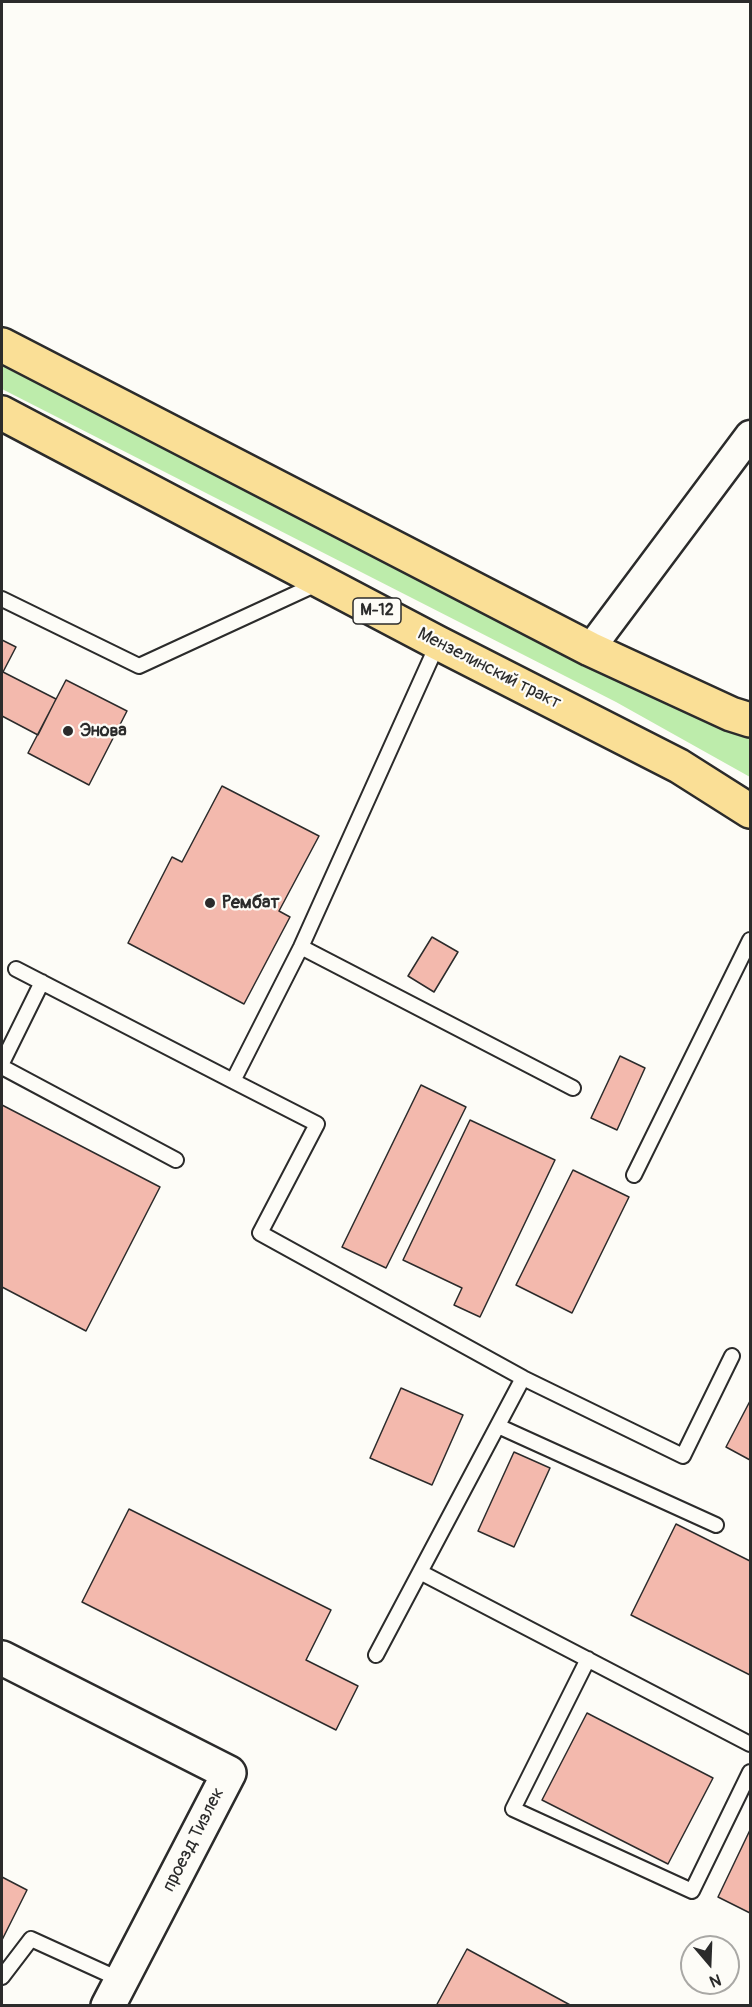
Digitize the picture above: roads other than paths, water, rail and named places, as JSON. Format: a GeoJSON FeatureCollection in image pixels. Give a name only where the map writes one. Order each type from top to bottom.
{"type":"FeatureCollection","features":[{"type":"Feature","properties":{"kind":"main road"},"geometry":{"type":"LineString","coordinates":[[2,345],[590,649],[731,714],[750,720]]}},
{"type":"Feature","properties":{"kind":"main road","name":"Мензелинский тракт"},"geometry":{"type":"LineString","coordinates":[[2,413],[321,582],[679,766],[750,811]]}},
{"type":"Feature","properties":{"kind":"street"},"geometry":{"type":"LineString","coordinates":[[590,649],[750,435]]}},
{"type":"Feature","properties":{"kind":"street","name":"проезд Тизлек"},"geometry":{"type":"LineString","coordinates":[[2,1658],[229,1773],[115,1993]]}},
{"type":"Feature","properties":{"kind":"lane"},"geometry":{"type":"LineString","coordinates":[[2,599],[139,666],[321,582]]}},
{"type":"Feature","properties":{"kind":"lane"},"geometry":{"type":"LineString","coordinates":[[233,1081],[302,947],[438,643]]}},
{"type":"Feature","properties":{"kind":"lane"},"geometry":{"type":"LineString","coordinates":[[634,1175],[750,940]]}},
{"type":"Feature","properties":{"kind":"lane"},"geometry":{"type":"LineString","coordinates":[[302,947],[573,1088]]}},
{"type":"Feature","properties":{"kind":"lane"},"geometry":{"type":"LineString","coordinates":[[16,969],[317,1124],[260,1233],[523,1378],[683,1456],[732,1356]]}},
{"type":"Feature","properties":{"kind":"lane"},"geometry":{"type":"LineString","coordinates":[[42,982],[2,1065],[176,1160]]}},
{"type":"Feature","properties":{"kind":"lane"},"geometry":{"type":"LineString","coordinates":[[376,1655],[523,1378]]}},
{"type":"Feature","properties":{"kind":"lane"},"geometry":{"type":"LineString","coordinates":[[498,1426],[716,1526]]}},
{"type":"Feature","properties":{"kind":"lane"},"geometry":{"type":"LineString","coordinates":[[420,1572],[750,1744]]}},
{"type":"Feature","properties":{"kind":"lane"},"geometry":{"type":"LineString","coordinates":[[588,1659],[513,1809],[692,1891],[750,1772]]}},
{"type":"Feature","properties":{"kind":"lane"},"geometry":{"type":"LineString","coordinates":[[2,1977],[31,1939],[115,1993]]}},
{"type":"Feature","properties":{"kind":"place","name":"Энова"},"geometry":{"type":"Point","coordinates":[68,731]}},
{"type":"Feature","properties":{"kind":"place","name":"Рембат"},"geometry":{"type":"Point","coordinates":[210,903]}}]}
